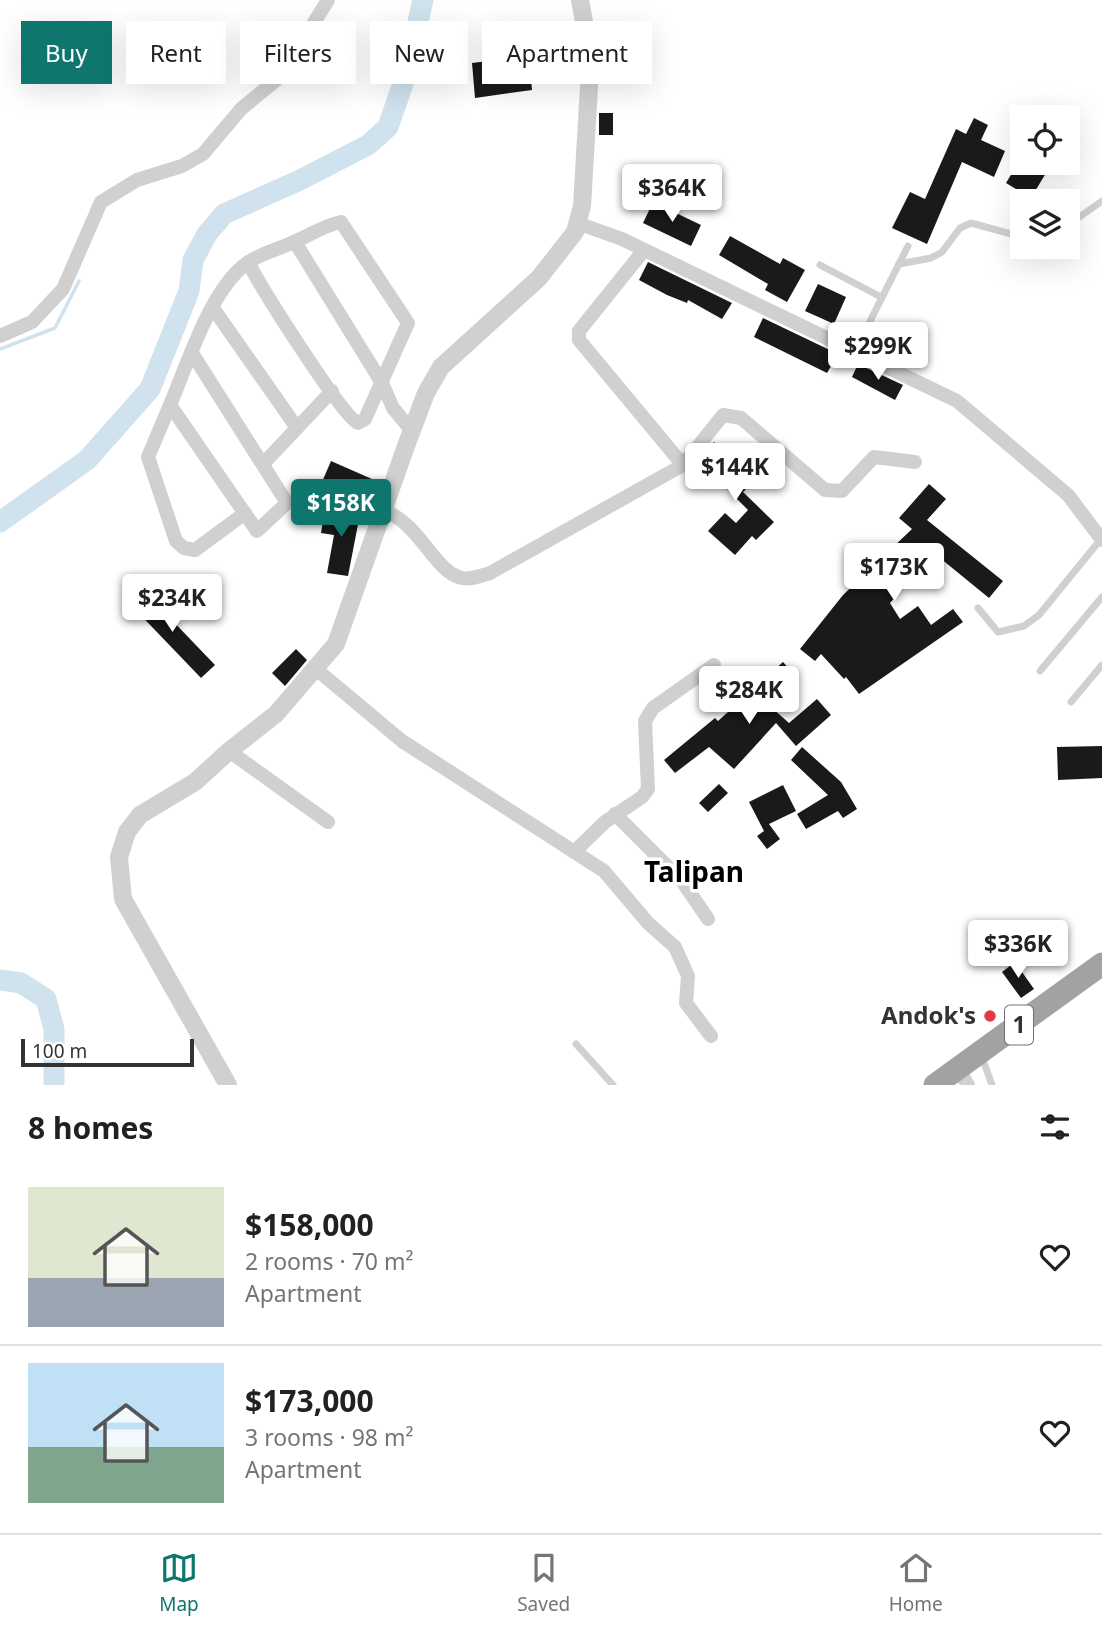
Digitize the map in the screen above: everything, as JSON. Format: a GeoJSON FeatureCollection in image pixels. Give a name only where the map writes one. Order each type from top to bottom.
{"type":"FeatureCollection","features":[{"type":"Feature","properties":{"kind":"highway","name":"1"},"geometry":{"type":"LineString","coordinates":[[935,1085],[963,1077],[980,1053],[1102,964]]}},
{"type":"Feature","properties":{"kind":"street"},"geometry":{"type":"LineString","coordinates":[[0,336],[32,322],[62,289],[90,220],[101,202],[128,184],[182,166],[203,154],[241,109],[281,76],[328,0]]}},
{"type":"Feature","properties":{"kind":"street"},"geometry":{"type":"LineString","coordinates":[[228,1085],[124,900],[119,857],[127,832],[140,815],[195,782],[276,714],[335,644],[426,393],[441,367],[539,278],[565,249],[582,206],[587,161],[587,38],[580,0]]}},
{"type":"Feature","properties":{"kind":"street"},"geometry":{"type":"LineString","coordinates":[[245,513],[195,550],[184,548],[176,541],[148,457],[224,285],[248,262],[295,242],[323,226],[341,222],[408,323],[365,419],[358,423],[352,420],[262,289],[248,262]]}},
{"type":"Feature","properties":{"kind":"street"},"geometry":{"type":"LineString","coordinates":[[577,223],[644,250],[957,401],[1068,495],[1101,540]]}},
{"type":"Feature","properties":{"kind":"street"},"geometry":{"type":"LineString","coordinates":[[295,242],[382,383],[393,408],[412,431]]}},
{"type":"Feature","properties":{"kind":"street"},"geometry":{"type":"LineString","coordinates":[[644,250],[579,331],[579,340],[683,465]]}},
{"type":"Feature","properties":{"kind":"street"},"geometry":{"type":"LineString","coordinates":[[214,308],[297,428]]}},
{"type":"Feature","properties":{"kind":"street"},"geometry":{"type":"LineString","coordinates":[[170,405],[257,531],[287,503],[192,353]]}},
{"type":"Feature","properties":{"kind":"street"},"geometry":{"type":"LineString","coordinates":[[263,464],[332,391]]}},
{"type":"Feature","properties":{"kind":"street"},"geometry":{"type":"LineString","coordinates":[[383,510],[400,516],[410,525],[451,573],[473,578],[490,573],[683,465],[723,415],[741,418],[825,490],[842,491],[874,457],[915,461]]}},
{"type":"Feature","properties":{"kind":"street"},"geometry":{"type":"LineString","coordinates":[[573,852],[615,814],[642,797],[648,789],[645,721],[653,708],[714,665]]}},
{"type":"Feature","properties":{"kind":"street"},"geometry":{"type":"LineString","coordinates":[[316,669],[402,741],[604,871],[648,923],[675,947],[688,976],[686,1003],[711,1036]]}},
{"type":"Feature","properties":{"kind":"street"},"geometry":{"type":"LineString","coordinates":[[229,751],[328,822]]}},
{"type":"Feature","properties":{"kind":"street"},"geometry":{"type":"LineString","coordinates":[[615,814],[682,881],[708,919]]}},
{"type":"Feature","properties":{"kind":"lane"},"geometry":{"type":"LineString","coordinates":[[1080,217],[1102,201]]}},
{"type":"Feature","properties":{"kind":"lane"},"geometry":{"type":"LineString","coordinates":[[899,264],[931,258],[942,252],[960,228],[971,223],[1010,234]]}},
{"type":"Feature","properties":{"kind":"lane"},"geometry":{"type":"LineString","coordinates":[[855,351],[908,246]]}},
{"type":"Feature","properties":{"kind":"lane"},"geometry":{"type":"LineString","coordinates":[[820,265],[881,297]]}},
{"type":"Feature","properties":{"kind":"lane"},"geometry":{"type":"LineString","coordinates":[[978,608],[998,632],[1024,626],[1039,615],[1101,540]]}},
{"type":"Feature","properties":{"kind":"lane"},"geometry":{"type":"LineString","coordinates":[[1040,671],[1102,597]]}},
{"type":"Feature","properties":{"kind":"lane"},"geometry":{"type":"LineString","coordinates":[[1071,702],[1102,665]]}},
{"type":"Feature","properties":{"kind":"lane"},"geometry":{"type":"LineString","coordinates":[[576,1044],[613,1085]]}},
{"type":"Feature","properties":{"kind":"lane"},"geometry":{"type":"LineString","coordinates":[[980,1053],[992,1085]]}},
{"type":"Feature","properties":{"kind":"building"},"geometry":{"type":"Polygon","coordinates":[[[482,62],[482,84],[531,84],[532,90],[475,98],[472,63],[482,62]]]}},
{"type":"Feature","properties":{"kind":"building"},"geometry":{"type":"Polygon","coordinates":[[[599,113],[613,113],[613,135],[599,135],[599,113]]]}},
{"type":"Feature","properties":{"kind":"building"},"geometry":{"type":"Polygon","coordinates":[[[974,118],[988,125],[981,140],[1005,151],[994,177],[962,162],[927,244],[892,228],[910,192],[925,199],[956,129],[966,134],[974,118]]]}},
{"type":"Feature","properties":{"kind":"building"},"geometry":{"type":"Polygon","coordinates":[[[1011,175],[1045,175],[1036,189],[1016,189],[1006,183],[1011,175]]]}},
{"type":"Feature","properties":{"kind":"building"},"geometry":{"type":"Polygon","coordinates":[[[653,202],[701,225],[691,246],[643,223],[653,202]]]}},
{"type":"Feature","properties":{"kind":"building"},"geometry":{"type":"Polygon","coordinates":[[[730,236],[780,264],[783,258],[805,270],[787,302],[765,290],[768,284],[719,255],[730,236]]]}},
{"type":"Feature","properties":{"kind":"building"},"geometry":{"type":"Polygon","coordinates":[[[648,262],[732,303],[722,319],[688,300],[687,303],[667,295],[639,280],[648,262]]]}},
{"type":"Feature","properties":{"kind":"building"},"geometry":{"type":"Polygon","coordinates":[[[818,284],[846,297],[834,324],[805,311],[818,284]]]}},
{"type":"Feature","properties":{"kind":"building"},"geometry":{"type":"Polygon","coordinates":[[[763,318],[838,354],[827,373],[754,337],[763,318]]]}},
{"type":"Feature","properties":{"kind":"building"},"geometry":{"type":"Polygon","coordinates":[[[858,364],[903,385],[895,400],[852,377],[858,364]]]}},
{"type":"Feature","properties":{"kind":"building"},"geometry":{"type":"Polygon","coordinates":[[[714,442],[753,482],[743,492],[774,522],[756,540],[752,536],[735,555],[708,531],[725,513],[736,523],[748,510],[699,461],[714,442]]]}},
{"type":"Feature","properties":{"kind":"building"},"geometry":{"type":"Polygon","coordinates":[[[331,461],[381,483],[373,504],[322,482],[331,461]]]}},
{"type":"Feature","properties":{"kind":"building"},"geometry":{"type":"Polygon","coordinates":[[[929,484],[946,499],[927,520],[1003,581],[989,598],[940,558],[924,574],[920,570],[890,603],[900,619],[918,606],[931,625],[953,609],[963,622],[859,694],[846,677],[844,679],[821,654],[815,661],[800,649],[843,595],[912,529],[899,518],[929,484]]]}},
{"type":"Feature","properties":{"kind":"building"},"geometry":{"type":"Polygon","coordinates":[[[325,509],[360,514],[348,576],[327,573],[334,535],[321,533],[325,509]]]}},
{"type":"Feature","properties":{"kind":"building"},"geometry":{"type":"Polygon","coordinates":[[[144,591],[215,665],[201,678],[130,604],[144,591]]]}},
{"type":"Feature","properties":{"kind":"building"},"geometry":{"type":"Polygon","coordinates":[[[296,649],[307,660],[285,686],[272,673],[296,649]]]}},
{"type":"Feature","properties":{"kind":"building"},"geometry":{"type":"Polygon","coordinates":[[[783,662],[794,674],[763,700],[789,723],[817,699],[831,715],[796,746],[776,723],[734,769],[709,747],[675,773],[664,760],[715,718],[718,721],[783,662]]]}},
{"type":"Feature","properties":{"kind":"building"},"geometry":{"type":"Polygon","coordinates":[[[1102,746],[1102,778],[1058,780],[1057,747],[1102,746]]]}},
{"type":"Feature","properties":{"kind":"building"},"geometry":{"type":"Polygon","coordinates":[[[802,747],[841,782],[857,809],[843,818],[838,811],[806,829],[797,814],[828,795],[791,760],[802,747]]]}},
{"type":"Feature","properties":{"kind":"building"},"geometry":{"type":"Polygon","coordinates":[[[719,784],[728,793],[708,812],[699,803],[719,784]]]}},
{"type":"Feature","properties":{"kind":"building"},"geometry":{"type":"Polygon","coordinates":[[[783,785],[796,811],[769,824],[780,839],[767,849],[757,836],[764,831],[749,802],[783,785]]]}},
{"type":"Feature","properties":{"kind":"building"},"geometry":{"type":"Polygon","coordinates":[[[1015,962],[1034,989],[1021,998],[1002,972],[1015,962]]]}},
{"type":"Feature","properties":{"kind":"waterway"},"geometry":{"type":"LineString","coordinates":[[0,522],[87,460],[150,389],[189,291],[193,260],[207,234],[224,214],[298,181],[368,145],[388,127],[406,75],[423,0]]}},
{"type":"Feature","properties":{"kind":"waterway"},"geometry":{"type":"LineString","coordinates":[[0,349],[55,328],[79,281]]}},
{"type":"Feature","properties":{"kind":"waterway"},"geometry":{"type":"LineString","coordinates":[[0,980],[21,983],[46,999],[54,1029],[54,1085]]}},
{"type":"Feature","properties":{"kind":"place","name":"Andok's"},"geometry":{"type":"Point","coordinates":[990,1016]}},
{"type":"Feature","properties":{"kind":"district","name":"Talipan"},"geometry":{"type":"Point","coordinates":[694,872]}}]}
